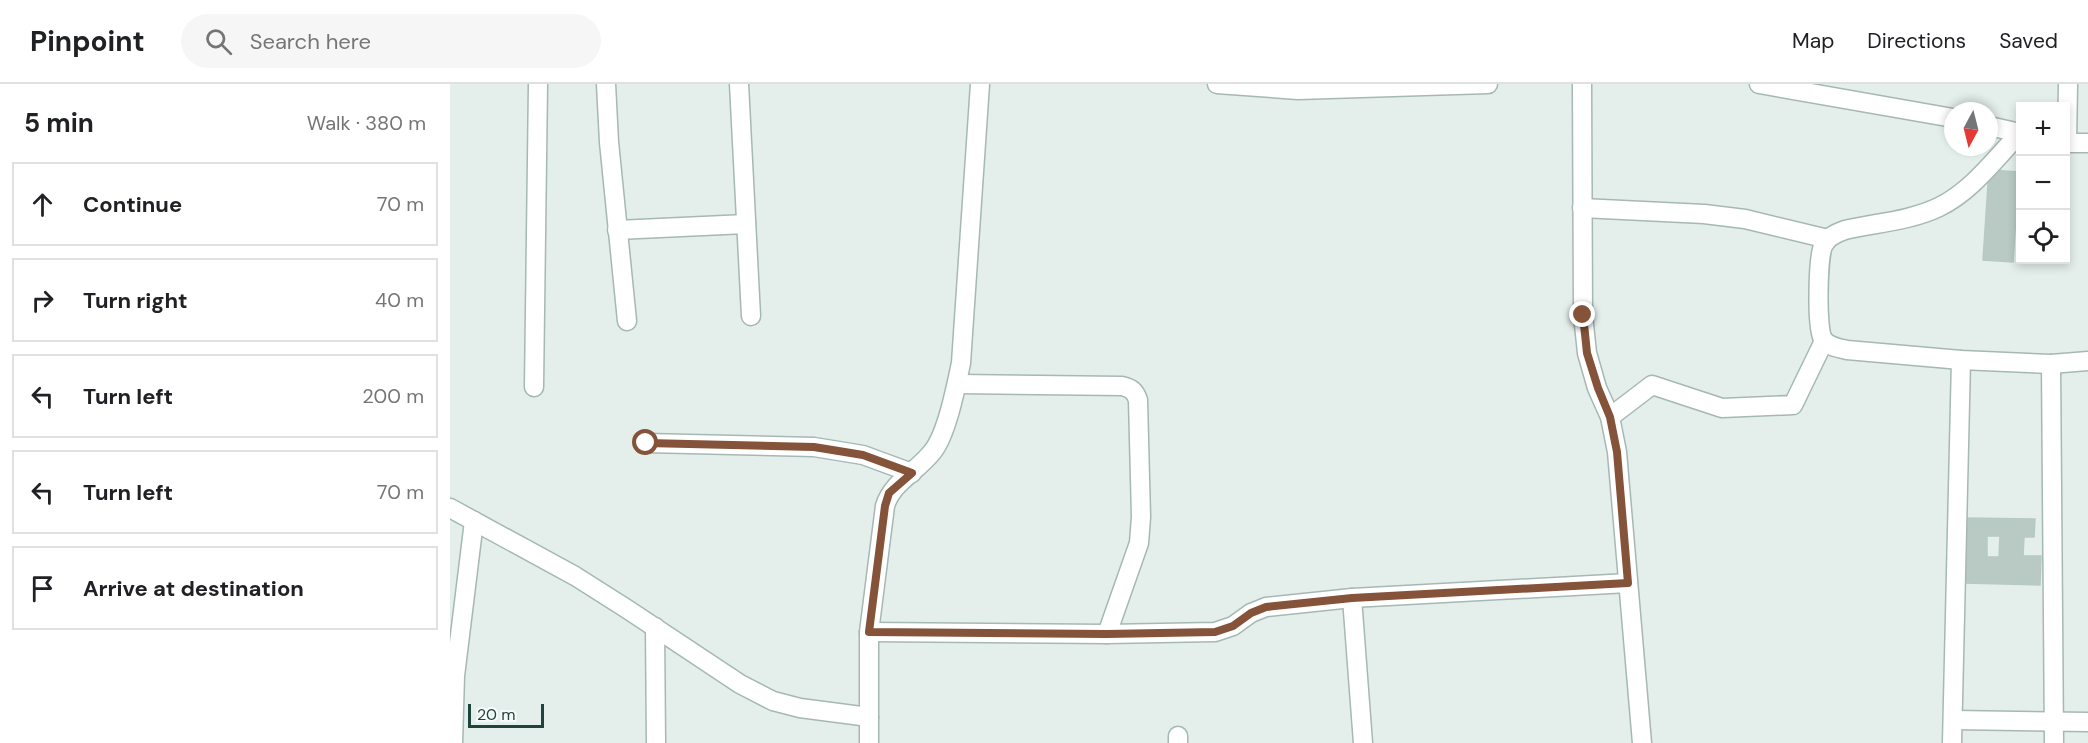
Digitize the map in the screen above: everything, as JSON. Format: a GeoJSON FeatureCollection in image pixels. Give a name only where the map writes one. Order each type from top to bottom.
{"type":"FeatureCollection","features":[{"type":"Feature","properties":{"kind":"street"},"geometry":{"type":"LineString","coordinates":[[534,387],[538,84]]}},
{"type":"Feature","properties":{"kind":"street"},"geometry":{"type":"LineString","coordinates":[[606,84],[609,142],[627,321]]}},
{"type":"Feature","properties":{"kind":"street"},"geometry":{"type":"LineString","coordinates":[[739,84],[751,316]]}},
{"type":"Feature","properties":{"kind":"street"},"geometry":{"type":"LineString","coordinates":[[869,743],[869,632],[885,506],[889,493],[935,449],[957,384],[965,321],[980,84]]}},
{"type":"Feature","properties":{"kind":"street"},"geometry":{"type":"LineString","coordinates":[[1220,84],[1298,90],[1488,84]]}},
{"type":"Feature","properties":{"kind":"street"},"geometry":{"type":"LineString","coordinates":[[1582,84],[1583,315],[1587,353],[1610,417],[1617,452],[1642,743]]}},
{"type":"Feature","properties":{"kind":"street"},"geometry":{"type":"LineString","coordinates":[[1759,84],[1860,93],[1944,116]]}},
{"type":"Feature","properties":{"kind":"street"},"geometry":{"type":"LineString","coordinates":[[2067,102],[2068,84]]}},
{"type":"Feature","properties":{"kind":"street"},"geometry":{"type":"LineString","coordinates":[[1998,128],[2016,132]]}},
{"type":"Feature","properties":{"kind":"street"},"geometry":{"type":"LineString","coordinates":[[2016,137],[1954,199],[1918,215],[1845,230],[1828,239],[1820,256],[1820,333],[1824,341],[1831,346],[1847,350],[1961,360],[2051,364],[2088,361]]}},
{"type":"Feature","properties":{"kind":"street"},"geometry":{"type":"LineString","coordinates":[[2070,143],[2088,143]]}},
{"type":"Feature","properties":{"kind":"street"},"geometry":{"type":"LineString","coordinates":[[1582,208],[1704,214],[1745,219],[1828,239]]}},
{"type":"Feature","properties":{"kind":"street"},"geometry":{"type":"LineString","coordinates":[[617,230],[746,224]]}},
{"type":"Feature","properties":{"kind":"street"},"geometry":{"type":"LineString","coordinates":[[1610,417],[1652,386],[1722,408],[1793,405],[1824,341]]}},
{"type":"Feature","properties":{"kind":"street"},"geometry":{"type":"LineString","coordinates":[[1952,743],[1961,360]]}},
{"type":"Feature","properties":{"kind":"street"},"geometry":{"type":"LineString","coordinates":[[2051,364],[2054,743]]}},
{"type":"Feature","properties":{"kind":"street"},"geometry":{"type":"LineString","coordinates":[[957,384],[1122,386],[1135,392],[1138,400],[1141,530],[1136,556],[1107,634]]}},
{"type":"Feature","properties":{"kind":"street"},"geometry":{"type":"LineString","coordinates":[[646,443],[814,447],[863,455],[912,473]]}},
{"type":"Feature","properties":{"kind":"street"},"geometry":{"type":"LineString","coordinates":[[450,508],[575,576],[740,684],[773,700],[800,708],[869,717]]}},
{"type":"Feature","properties":{"kind":"street"},"geometry":{"type":"LineString","coordinates":[[453,743],[455,676],[474,521]]}},
{"type":"Feature","properties":{"kind":"street"},"geometry":{"type":"LineString","coordinates":[[869,632],[1107,634],[1215,632],[1233,626],[1251,613],[1266,607],[1352,598],[1628,583]]}},
{"type":"Feature","properties":{"kind":"street"},"geometry":{"type":"LineString","coordinates":[[1352,598],[1363,743]]}},
{"type":"Feature","properties":{"kind":"street"},"geometry":{"type":"LineString","coordinates":[[655,627],[656,743]]}},
{"type":"Feature","properties":{"kind":"street"},"geometry":{"type":"LineString","coordinates":[[1953,720],[2088,722]]}},
{"type":"Feature","properties":{"kind":"building"},"geometry":{"type":"Polygon","coordinates":[[[1989,170],[2016,172],[2013,262],[1983,260],[1989,170]]]}},
{"type":"Feature","properties":{"kind":"building"},"geometry":{"type":"Polygon","coordinates":[[[1965,518],[2035,519],[2034,537],[2024,537],[2023,556],[2041,556],[2040,585],[1964,583],[1965,518]],[[1987,536],[1987,557],[1999,557],[2000,536],[1987,536]]]}},
{"type":"Feature","properties":{"kind":"route"},"geometry":{"type":"LineString","coordinates":[[646,443],[814,447],[863,455],[912,473],[889,493],[885,506],[869,632],[1107,634],[1215,632],[1233,626],[1251,613],[1266,607],[1352,598],[1628,583],[1617,452],[1610,417],[1587,353],[1583,315]]}}]}
